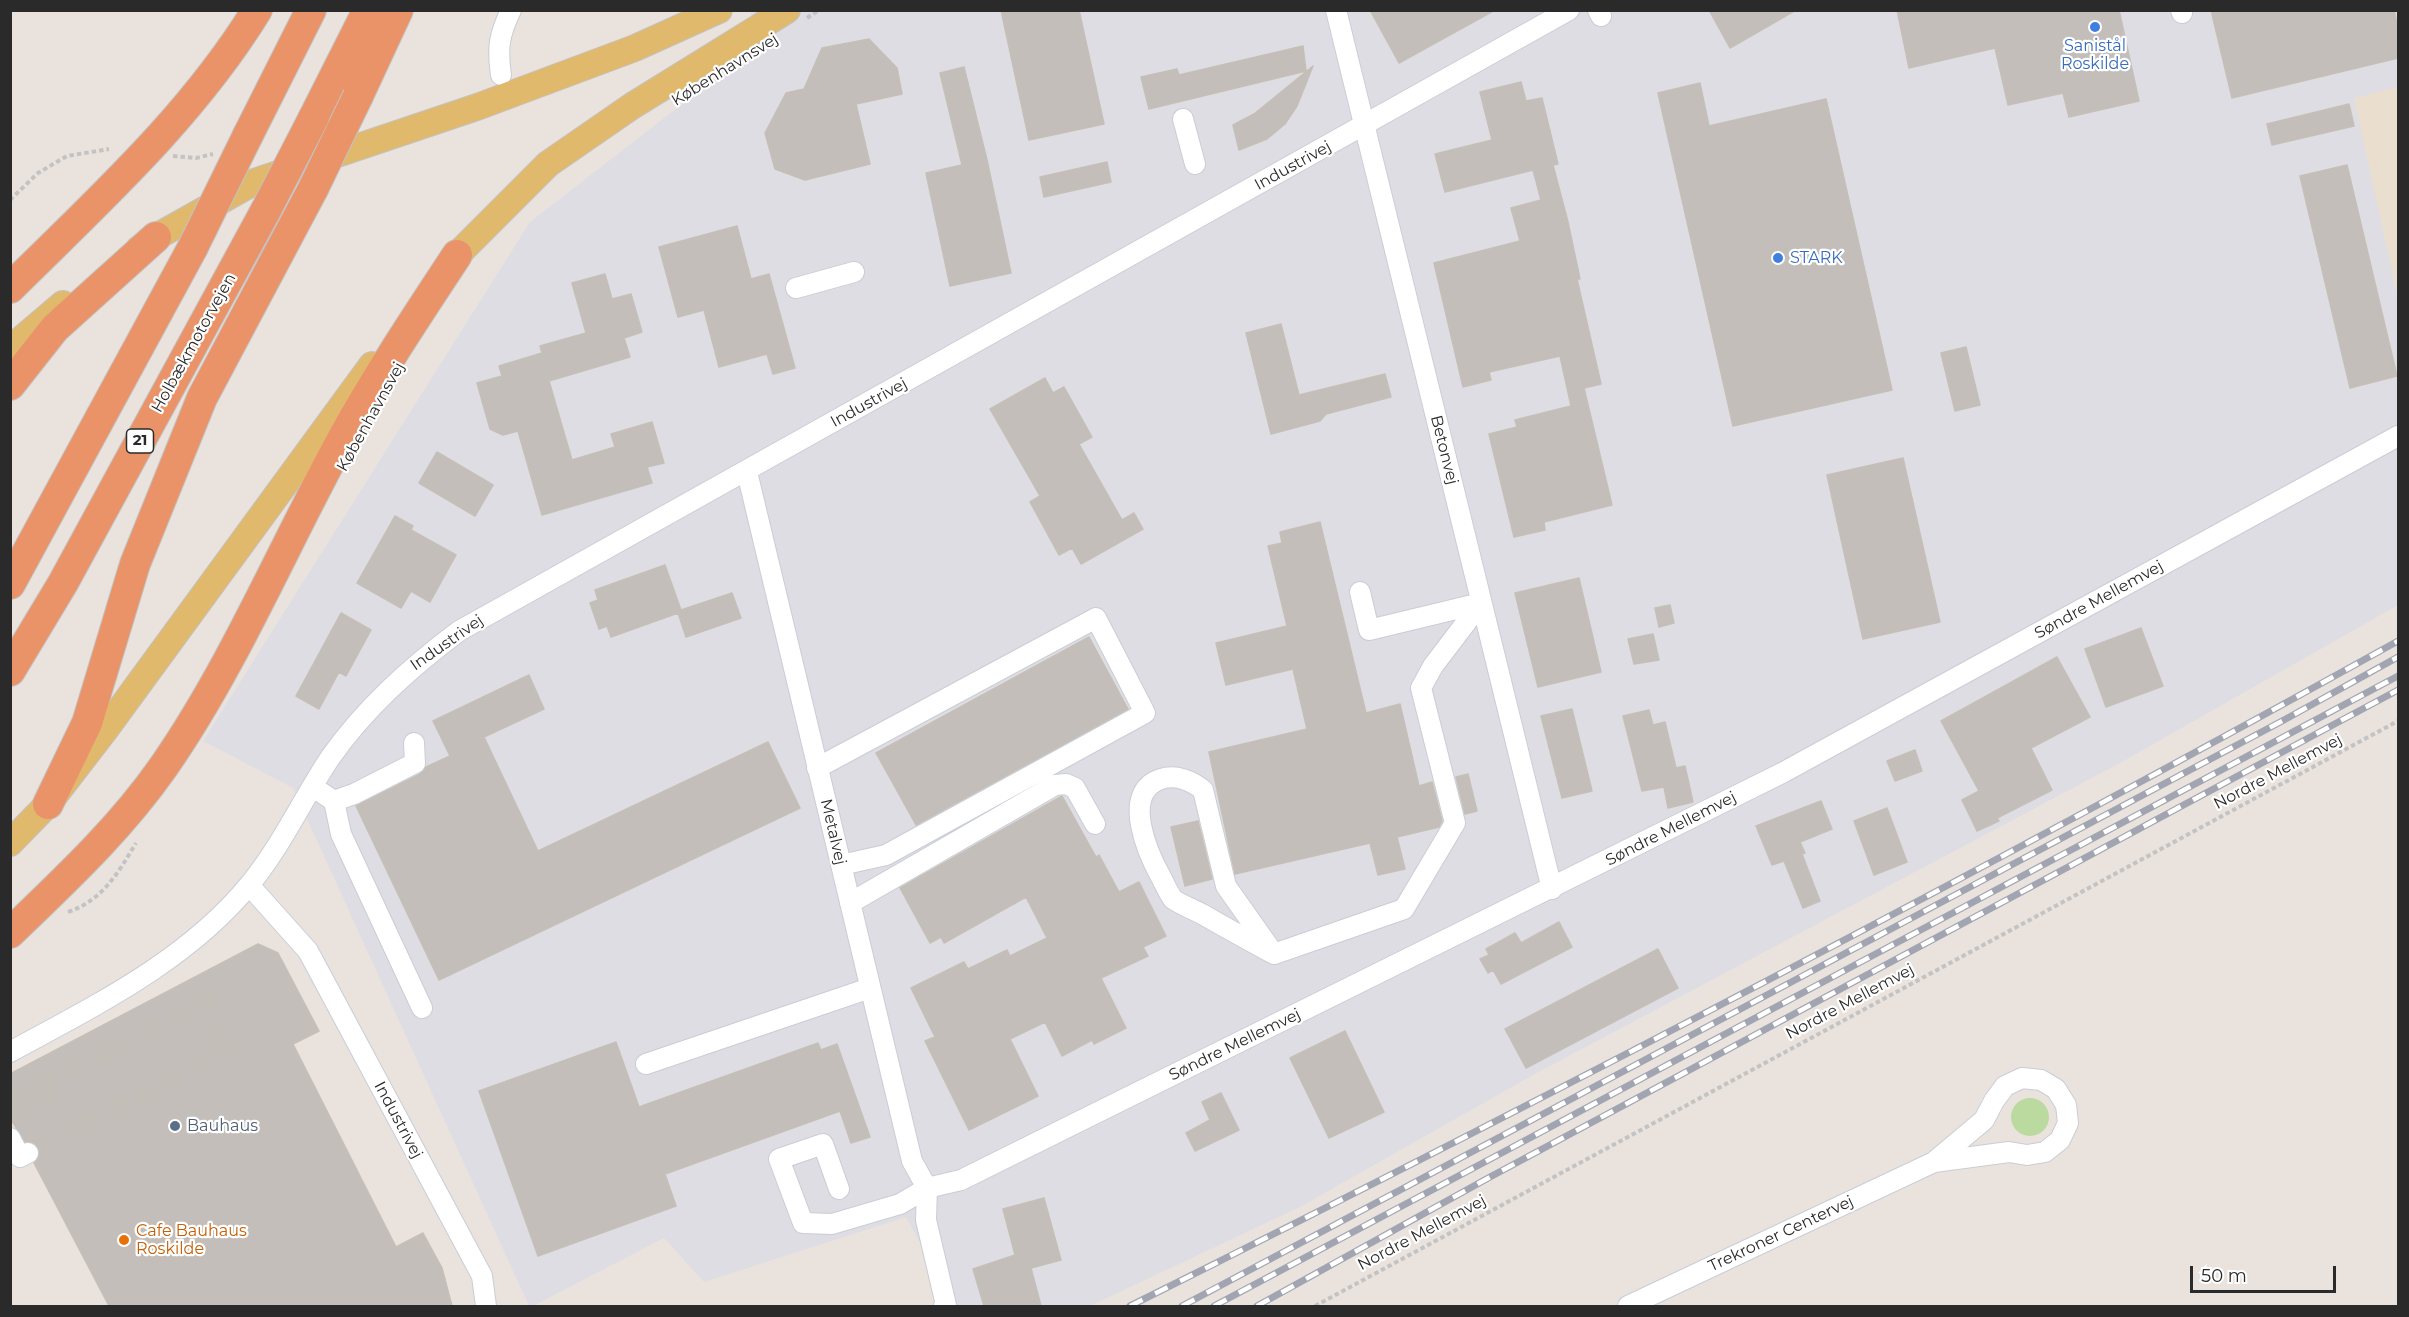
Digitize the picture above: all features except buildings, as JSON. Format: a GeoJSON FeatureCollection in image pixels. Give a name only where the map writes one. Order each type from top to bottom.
{"type":"FeatureCollection","features":[{"type":"Feature","properties":{"kind":"highway"},"geometry":{"type":"LineString","coordinates":[[10,288],[129,169],[200,92],[257,10]]}},
{"type":"Feature","properties":{"kind":"highway"},"geometry":{"type":"LineString","coordinates":[[10,584],[193,247],[311,10]]}},
{"type":"Feature","properties":{"kind":"highway","name":"Holbækmotorvejen"},"geometry":{"type":"LineString","coordinates":[[10,671],[63,583],[267,210],[368,10]]}},
{"type":"Feature","properties":{"kind":"highway"},"geometry":{"type":"LineString","coordinates":[[48,804],[87,723],[135,564],[202,398],[314,189],[398,10]]}},
{"type":"Feature","properties":{"kind":"highway"},"geometry":{"type":"LineString","coordinates":[[10,385],[55,328],[156,237]]}},
{"type":"Feature","properties":{"kind":"highway"},"geometry":{"type":"LineString","coordinates":[[10,933],[109,835],[163,767],[209,693],[346,431],[389,358],[457,255]]}},
{"type":"Feature","properties":{"kind":"main road"},"geometry":{"type":"LineString","coordinates":[[10,349],[75,294],[156,237],[254,182],[477,107],[635,48],[719,10]]}},
{"type":"Feature","properties":{"kind":"main road","name":"Københavnsvej"},"geometry":{"type":"LineString","coordinates":[[10,843],[48,804],[105,730],[357,385],[457,255],[548,164],[632,106],[793,17]]}},
{"type":"Feature","properties":{"kind":"street"},"geometry":{"type":"LineString","coordinates":[[501,75],[498,52],[501,30],[511,10]]}},
{"type":"Feature","properties":{"kind":"street","name":"Betonvej"},"geometry":{"type":"LineString","coordinates":[[1336,10],[1552,889]]}},
{"type":"Feature","properties":{"kind":"street","name":"Industrivej"},"geometry":{"type":"LineString","coordinates":[[10,1052],[128,987],[200,936],[249,885],[276,850],[344,740],[404,674],[459,631],[747,472],[1569,10]]}},
{"type":"Feature","properties":{"kind":"street"},"geometry":{"type":"LineString","coordinates":[[1182,119],[1195,164]]}},
{"type":"Feature","properties":{"kind":"street"},"geometry":{"type":"LineString","coordinates":[[796,288],[854,272]]}},
{"type":"Feature","properties":{"kind":"street","name":"Søndre Mellemvej"},"geometry":{"type":"LineString","coordinates":[[839,1189],[823,1144],[779,1159],[803,1223],[832,1224],[900,1204],[927,1188],[961,1180],[1782,773],[2398,436]]}},
{"type":"Feature","properties":{"kind":"street","name":"Metalvej"},"geometry":{"type":"LineString","coordinates":[[747,472],[912,1161],[927,1188]]}},
{"type":"Feature","properties":{"kind":"street"},"geometry":{"type":"LineString","coordinates":[[1360,592],[1370,630],[1481,603]]}},
{"type":"Feature","properties":{"kind":"street"},"geometry":{"type":"LineString","coordinates":[[1274,954],[1226,886],[1203,790],[1193,782],[1166,777],[1154,781],[1144,790],[1139,817],[1143,835],[1156,868],[1173,898],[1274,954],[1404,909],[1455,823],[1421,688],[1432,666],[1481,603]]}},
{"type":"Feature","properties":{"kind":"street"},"geometry":{"type":"LineString","coordinates":[[817,768],[1096,618],[1145,713],[886,855],[841,866]]}},
{"type":"Feature","properties":{"kind":"street"},"geometry":{"type":"LineString","coordinates":[[334,801],[354,794],[415,763],[414,743]]}},
{"type":"Feature","properties":{"kind":"street"},"geometry":{"type":"LineString","coordinates":[[850,903],[1055,785],[1066,784],[1076,788],[1095,824]]}},
{"type":"Feature","properties":{"kind":"street"},"geometry":{"type":"LineString","coordinates":[[314,787],[334,801],[342,834],[422,1008]]}},
{"type":"Feature","properties":{"kind":"street","name":"Industrivej"},"geometry":{"type":"LineString","coordinates":[[249,885],[308,951],[482,1276],[486,1306]]}},
{"type":"Feature","properties":{"kind":"street"},"geometry":{"type":"LineString","coordinates":[[645,1064],[870,988]]}},
{"type":"Feature","properties":{"kind":"street","name":"Trekroner Centervej"},"geometry":{"type":"LineString","coordinates":[[1628,1306],[1934,1162],[1984,1120],[2005,1086],[2022,1078],[2041,1080],[2049,1084],[2056,1089],[2066,1105],[2068,1123],[2060,1140],[2045,1152],[2027,1155],[2009,1152],[1934,1162]]}},
{"type":"Feature","properties":{"kind":"street"},"geometry":{"type":"LineString","coordinates":[[10,1138],[24,1155]]}},
{"type":"Feature","properties":{"kind":"street"},"geometry":{"type":"LineString","coordinates":[[927,1188],[926,1220],[946,1305],[944,1306]]}},
{"type":"Feature","properties":{"kind":"path"},"geometry":{"type":"LineString","coordinates":[[793,17],[819,10]]}},
{"type":"Feature","properties":{"kind":"path"},"geometry":{"type":"LineString","coordinates":[[10,200],[38,173],[67,156],[109,149]]}},
{"type":"Feature","properties":{"kind":"path"},"geometry":{"type":"LineString","coordinates":[[169,156],[196,158],[220,153]]}},
{"type":"Feature","properties":{"kind":"path","name":"Nordre Mellemvej"},"geometry":{"type":"LineString","coordinates":[[1314,1306],[2398,721]]}},
{"type":"Feature","properties":{"kind":"path"},"geometry":{"type":"LineString","coordinates":[[58,915],[81,908],[98,896],[113,881],[136,842]]}},
{"type":"Feature","properties":{"kind":"shaded area"},"geometry":{"type":"Polygon","coordinates":[[[750,11],[2398,11],[2398,605],[2120,763],[1533,1075],[1300,1207],[1090,1306],[955,1306],[906,1217],[704,1282],[664,1238],[529,1306],[293,788],[203,741],[530,222],[757,46],[750,11]]]}},
{"type":"Feature","properties":{"kind":"shaded area"},"geometry":{"type":"Polygon","coordinates":[[[2398,87],[2398,298],[2354,98],[2398,87]]]}},
{"type":"Feature","properties":{"kind":"green space"},"geometry":{"type":"Polygon","coordinates":[[[2030,1098],[2044,1103],[2049,1117],[2044,1131],[2030,1136],[2016,1131],[2011,1117],[2016,1103],[2030,1098]]]}},
{"type":"Feature","properties":{"kind":"tunnel"},"geometry":{"type":"LineString","coordinates":[[10,1100],[206,1001],[232,1047],[28,1153]]}},
{"type":"Feature","properties":{"kind":"tunnel"},"geometry":{"type":"LineString","coordinates":[[10,1116],[45,1098],[47,1081]]}},
{"type":"Feature","properties":{"kind":"railway"},"geometry":{"type":"LineString","coordinates":[[1130,1306],[1450,1145],[1768,980],[2398,641]]}},
{"type":"Feature","properties":{"kind":"railway"},"geometry":{"type":"LineString","coordinates":[[1182,1306],[2284,720],[2398,657]]}},
{"type":"Feature","properties":{"kind":"railway"},"geometry":{"type":"LineString","coordinates":[[1214,1306],[2398,676]]}},
{"type":"Feature","properties":{"kind":"railway"},"geometry":{"type":"LineString","coordinates":[[1257,1306],[1490,1177],[2398,690]]}},
{"type":"Feature","properties":{"kind":"place","name":"Sanistål Roskilde"},"geometry":{"type":"Point","coordinates":[2095,27]}},
{"type":"Feature","properties":{"kind":"place","name":"STARK"},"geometry":{"type":"Point","coordinates":[1778,258]}},
{"type":"Feature","properties":{"kind":"place","name":"Bauhaus"},"geometry":{"type":"Point","coordinates":[175,1126]}},
{"type":"Feature","properties":{"kind":"place","name":"Cafe Bauhaus Roskilde"},"geometry":{"type":"Point","coordinates":[124,1240]}}]}
